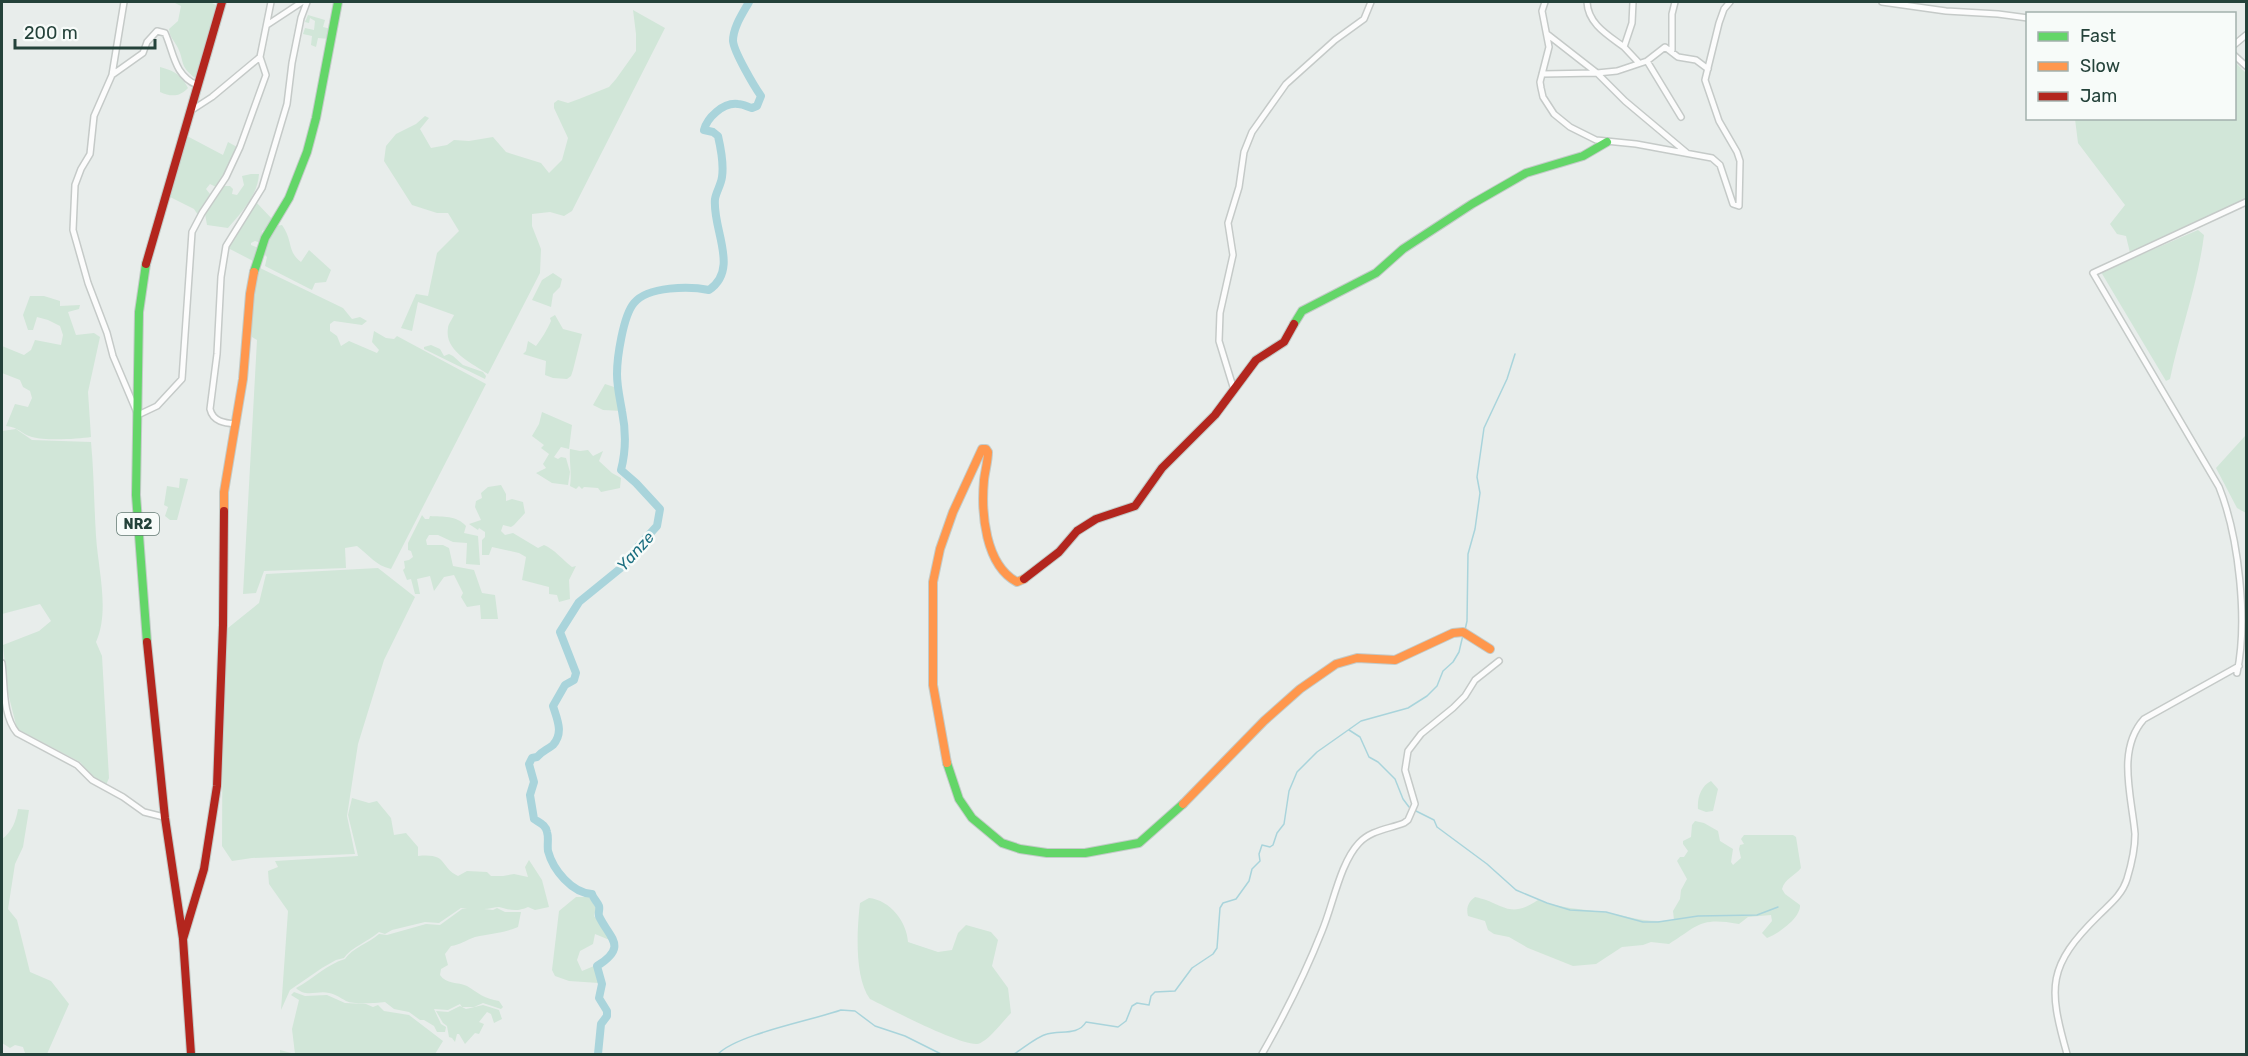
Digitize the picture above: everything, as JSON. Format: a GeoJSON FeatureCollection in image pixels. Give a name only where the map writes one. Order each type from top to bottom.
{"type":"FeatureCollection","features":[{"type":"Feature","properties":{"kind":"main road","name":"NR2"},"geometry":{"type":"LineString","coordinates":[[190,1054],[183,939],[165,818],[144,611],[136,495],[139,312],[141,287],[158,214],[191,111],[222,2]]}},
{"type":"Feature","properties":{"kind":"main road"},"geometry":{"type":"LineString","coordinates":[[183,939],[204,869],[217,786],[223,625],[224,492],[248,333],[250,294],[255,267],[265,238],[289,198],[307,152],[316,118],[338,2]]}},
{"type":"Feature","properties":{"kind":"main road"},"geometry":{"type":"LineString","coordinates":[[1490,649],[1463,632],[1454,633],[1395,660],[1357,658],[1336,664],[1300,689],[1264,721],[1168,819],[1139,843],[1085,853],[1038,852],[1002,843],[972,818],[959,799],[949,772],[933,685],[933,582],[940,549],[953,512],[978,454],[984,448],[988,452],[983,488],[991,550],[999,570],[1007,578],[1017,582],[1059,552],[1077,531],[1096,519],[1135,506],[1140,502],[1162,468],[1215,415],[1256,360],[1284,342],[1302,311],[1376,273],[1403,249],[1472,204],[1526,173],[1583,156],[1607,142]]}},
{"type":"Feature","properties":{"kind":"street"},"geometry":{"type":"LineString","coordinates":[[124,2],[112,75],[94,116],[90,154],[75,185],[73,230],[113,356],[138,415],[158,406],[182,379],[192,232],[226,177],[240,147],[266,75],[260,57],[271,2]]}},
{"type":"Feature","properties":{"kind":"street"},"geometry":{"type":"LineString","coordinates":[[267,25],[302,2]]}},
{"type":"Feature","properties":{"kind":"street"},"geometry":{"type":"LineString","coordinates":[[236,424],[217,420],[211,415],[210,409],[217,354],[221,277],[226,246],[262,188],[287,104],[292,63],[301,18],[307,2]]}},
{"type":"Feature","properties":{"kind":"street"},"geometry":{"type":"LineString","coordinates":[[1234,390],[1219,340],[1221,313],[1233,255],[1227,223],[1239,188],[1244,152],[1252,132],[1286,84],[1335,40],[1364,19],[1371,2]]}},
{"type":"Feature","properties":{"kind":"street"},"geometry":{"type":"LineString","coordinates":[[1545,2],[1542,11],[1549,47],[1540,82],[1543,97],[1554,114],[1580,133],[1596,140],[1636,144],[1712,158],[1720,165],[1730,198],[1737,206],[1741,205],[1740,161],[1719,121],[1706,86],[1719,23],[1724,9],[1730,2]]}},
{"type":"Feature","properties":{"kind":"street"},"geometry":{"type":"LineString","coordinates":[[1587,2],[1589,12],[1598,28],[1624,47],[1639,63]]}},
{"type":"Feature","properties":{"kind":"street"},"geometry":{"type":"LineString","coordinates":[[1624,47],[1632,23],[1633,2]]}},
{"type":"Feature","properties":{"kind":"street"},"geometry":{"type":"LineString","coordinates":[[1672,50],[1672,14],[1675,2]]}},
{"type":"Feature","properties":{"kind":"street"},"geometry":{"type":"LineString","coordinates":[[1882,2],[2026,18]]}},
{"type":"Feature","properties":{"kind":"street"},"geometry":{"type":"LineString","coordinates":[[112,75],[140,56],[157,31],[165,33],[176,67],[183,76],[197,85]]}},
{"type":"Feature","properties":{"kind":"street"},"geometry":{"type":"LineString","coordinates":[[1547,34],[1597,73],[1624,101],[1689,155]]}},
{"type":"Feature","properties":{"kind":"street"},"geometry":{"type":"LineString","coordinates":[[1542,74],[1597,73],[1617,70],[1647,61],[1662,48],[1668,47],[1678,57],[1696,60],[1708,69]]}},
{"type":"Feature","properties":{"kind":"street"},"geometry":{"type":"LineString","coordinates":[[191,111],[212,97],[260,57]]}},
{"type":"Feature","properties":{"kind":"street"},"geometry":{"type":"LineString","coordinates":[[1647,61],[1681,117]]}},
{"type":"Feature","properties":{"kind":"street"},"geometry":{"type":"LineString","coordinates":[[2067,1054],[2056,1015],[2055,984],[2058,967],[2072,945],[2121,893],[2127,880],[2135,836],[2128,770],[2132,741],[2144,719],[2238,670],[2242,630],[2242,591],[2237,544],[2228,509],[2219,487],[2093,273],[2247,202]]}},
{"type":"Feature","properties":{"kind":"street"},"geometry":{"type":"LineString","coordinates":[[1262,1054],[1296,991],[1324,926],[1345,867],[1355,848],[1368,835],[1408,820],[1415,804],[1404,763],[1408,751],[1421,734],[1459,702],[1475,680],[1499,661]]}},
{"type":"Feature","properties":{"kind":"street"},"geometry":{"type":"LineString","coordinates":[[2,663],[4,691],[15,730],[77,765],[92,780],[144,812],[165,818]]}},
{"type":"Feature","properties":{"kind":"green space"},"geometry":{"type":"Polygon","coordinates":[[[173,2],[210,2],[216,5],[195,78],[184,67],[178,48],[171,37],[169,29],[178,21],[181,6],[173,2]]]}},
{"type":"Feature","properties":{"kind":"green space"},"geometry":{"type":"Polygon","coordinates":[[[633,10],[665,28],[572,211],[564,216],[550,212],[532,214],[532,226],[541,249],[540,273],[488,374],[460,356],[450,343],[448,328],[454,315],[418,302],[412,331],[401,328],[416,294],[428,296],[437,253],[459,231],[448,213],[437,213],[412,205],[384,161],[386,146],[396,134],[416,124],[425,116],[429,118],[420,129],[431,148],[447,145],[454,140],[469,141],[493,137],[506,152],[541,163],[549,173],[562,160],[568,138],[554,108],[554,103],[558,100],[568,103],[579,99],[609,87],[616,79],[636,51],[633,10]]]}},
{"type":"Feature","properties":{"kind":"green space"},"geometry":{"type":"Polygon","coordinates":[[[308,15],[325,20],[323,27],[331,29],[329,39],[318,38],[316,47],[311,45],[312,36],[303,34],[305,28],[314,30],[315,21],[310,18],[309,23],[305,22],[308,15]]]}},
{"type":"Feature","properties":{"kind":"green space"},"geometry":{"type":"Polygon","coordinates":[[[2236,63],[2246,73],[2246,200],[2130,253],[2126,236],[2117,234],[2110,224],[2125,205],[2078,143],[2075,120],[2236,120],[2236,63]]]}},
{"type":"Feature","properties":{"kind":"green space"},"geometry":{"type":"Polygon","coordinates":[[[160,67],[177,74],[188,88],[175,95],[160,92],[160,67]]]}},
{"type":"Feature","properties":{"kind":"green space"},"geometry":{"type":"Polygon","coordinates":[[[187,136],[223,155],[228,142],[237,147],[227,171],[216,187],[210,184],[206,189],[210,194],[198,215],[194,209],[166,195],[187,136]]]}},
{"type":"Feature","properties":{"kind":"green space"},"geometry":{"type":"Polygon","coordinates":[[[259,174],[256,189],[228,228],[207,225],[205,214],[223,186],[230,186],[233,189],[232,194],[237,195],[244,185],[242,176],[259,174]]]}},
{"type":"Feature","properties":{"kind":"green space"},"geometry":{"type":"Polygon","coordinates":[[[256,202],[273,220],[270,226],[262,231],[261,243],[255,241],[251,243],[259,248],[255,262],[228,248],[256,202]]]}},
{"type":"Feature","properties":{"kind":"green space"},"geometry":{"type":"Polygon","coordinates":[[[282,225],[294,254],[301,262],[309,250],[331,270],[326,282],[315,283],[312,290],[265,266],[267,257],[262,252],[276,226],[282,225]]]}},
{"type":"Feature","properties":{"kind":"green space"},"geometry":{"type":"Polygon","coordinates":[[[2198,230],[2204,235],[2198,271],[2170,379],[2166,381],[2101,272],[2198,230]]]}},
{"type":"Feature","properties":{"kind":"green space"},"geometry":{"type":"Polygon","coordinates":[[[260,268],[343,308],[352,319],[360,317],[367,321],[362,325],[334,321],[330,324],[330,331],[337,336],[341,346],[349,341],[377,353],[379,350],[372,342],[374,331],[386,338],[394,339],[397,336],[486,384],[391,569],[377,563],[357,546],[345,548],[346,568],[264,571],[256,593],[243,594],[257,340],[252,337],[251,292],[260,268]]]}},
{"type":"Feature","properties":{"kind":"green space"},"geometry":{"type":"Polygon","coordinates":[[[553,273],[562,279],[560,287],[553,294],[551,307],[532,300],[542,280],[553,273]]]}},
{"type":"Feature","properties":{"kind":"green space"},"geometry":{"type":"Polygon","coordinates":[[[30,296],[44,296],[60,301],[60,306],[80,305],[79,309],[68,312],[76,335],[94,333],[100,337],[88,392],[91,437],[38,438],[6,426],[15,404],[28,407],[32,398],[30,391],[23,387],[20,380],[2,373],[2,346],[24,355],[31,350],[35,340],[61,345],[63,335],[60,326],[37,317],[33,330],[28,330],[23,315],[30,296]]]}},
{"type":"Feature","properties":{"kind":"green space"},"geometry":{"type":"Polygon","coordinates":[[[555,315],[563,329],[582,334],[571,376],[567,379],[545,375],[546,361],[523,354],[528,341],[536,346],[551,321],[550,318],[555,315]]]}},
{"type":"Feature","properties":{"kind":"green space"},"geometry":{"type":"Polygon","coordinates":[[[431,345],[440,349],[444,356],[449,354],[463,365],[483,372],[485,379],[424,349],[431,345]]]}},
{"type":"Feature","properties":{"kind":"green space"},"geometry":{"type":"Polygon","coordinates":[[[605,384],[617,388],[622,411],[603,410],[593,405],[605,384]]]}},
{"type":"Feature","properties":{"kind":"green space"},"geometry":{"type":"Polygon","coordinates":[[[542,412],[572,425],[569,449],[561,447],[554,457],[566,458],[570,472],[568,485],[552,483],[536,473],[546,468],[543,464],[549,454],[541,448],[544,445],[532,436],[539,424],[542,412]]]}},
{"type":"Feature","properties":{"kind":"green space"},"geometry":{"type":"Polygon","coordinates":[[[16,429],[32,440],[91,442],[96,536],[103,604],[96,642],[102,656],[109,778],[106,785],[90,774],[80,762],[17,729],[8,693],[3,645],[39,631],[51,621],[40,604],[2,614],[2,431],[16,429]]]}},
{"type":"Feature","properties":{"kind":"green space"},"geometry":{"type":"Polygon","coordinates":[[[2245,436],[2246,513],[2237,508],[2216,468],[2245,436]]]}},
{"type":"Feature","properties":{"kind":"green space"},"geometry":{"type":"Polygon","coordinates":[[[570,449],[588,450],[593,456],[603,451],[599,461],[621,478],[620,488],[601,492],[598,488],[584,487],[582,489],[579,486],[576,489],[570,486],[570,449]]]}},
{"type":"Feature","properties":{"kind":"green space"},"geometry":{"type":"Polygon","coordinates":[[[180,478],[188,479],[177,520],[170,520],[165,516],[168,507],[164,505],[167,486],[179,488],[180,478]]]}},
{"type":"Feature","properties":{"kind":"green space"},"geometry":{"type":"Polygon","coordinates":[[[501,485],[506,494],[506,501],[512,499],[523,502],[525,513],[511,527],[503,525],[501,531],[505,535],[513,533],[538,548],[544,545],[572,567],[576,566],[569,580],[570,599],[559,602],[557,595],[549,594],[549,587],[522,580],[526,557],[519,553],[492,547],[489,555],[482,555],[482,540],[485,532],[469,524],[481,520],[475,507],[476,501],[482,498],[481,493],[488,487],[501,485]]]}},
{"type":"Feature","properties":{"kind":"green space"},"geometry":{"type":"Polygon","coordinates":[[[422,515],[425,519],[429,519],[430,516],[454,518],[466,526],[464,533],[478,536],[480,565],[466,564],[467,543],[453,542],[438,535],[429,535],[426,540],[427,545],[443,545],[449,548],[453,566],[474,570],[482,593],[495,595],[498,619],[481,619],[480,605],[467,607],[454,575],[444,577],[434,591],[430,576],[417,579],[420,594],[415,594],[411,579],[407,580],[403,570],[404,561],[413,557],[411,551],[408,550],[408,543],[422,515]]]}},
{"type":"Feature","properties":{"kind":"green space"},"geometry":{"type":"Polygon","coordinates":[[[378,568],[415,597],[384,660],[358,744],[347,816],[355,854],[252,858],[232,861],[222,846],[223,632],[259,603],[266,574],[378,568]]]}},
{"type":"Feature","properties":{"kind":"green space"},"geometry":{"type":"Polygon","coordinates":[[[1711,781],[1718,789],[1713,811],[1706,812],[1698,809],[1698,801],[1702,789],[1711,781]]]}},
{"type":"Feature","properties":{"kind":"green space"},"geometry":{"type":"Polygon","coordinates":[[[352,798],[369,803],[377,801],[391,818],[394,835],[406,833],[418,847],[418,856],[439,859],[458,876],[467,871],[487,872],[491,876],[514,874],[528,877],[525,867],[529,860],[542,880],[549,907],[535,910],[528,907],[517,910],[499,907],[484,909],[497,908],[505,912],[521,912],[518,927],[475,937],[451,946],[445,954],[448,965],[441,969],[440,975],[445,980],[467,986],[486,997],[499,1001],[503,1007],[501,1009],[483,1003],[474,1007],[462,1007],[460,1004],[448,1010],[434,1009],[441,1024],[446,1027],[445,1032],[437,1032],[434,1026],[424,1020],[420,1020],[409,1012],[394,1009],[385,1002],[354,1003],[325,992],[304,993],[296,988],[332,964],[345,959],[379,934],[387,935],[426,924],[440,925],[462,909],[467,909],[461,908],[439,923],[425,922],[392,930],[385,934],[379,932],[351,951],[344,958],[322,968],[290,990],[281,1010],[288,911],[269,884],[268,871],[278,867],[275,861],[358,856],[348,815],[352,798]]]}},
{"type":"Feature","properties":{"kind":"green space"},"geometry":{"type":"Polygon","coordinates":[[[18,809],[29,810],[23,847],[15,864],[8,909],[17,920],[30,972],[51,981],[69,1004],[47,1054],[25,1053],[23,1047],[15,1045],[10,1048],[2,1043],[2,839],[13,826],[18,809]]]}},
{"type":"Feature","properties":{"kind":"green space"},"geometry":{"type":"Polygon","coordinates":[[[1695,821],[1718,831],[1720,841],[1733,849],[1731,862],[1733,865],[1741,858],[1739,849],[1740,845],[1744,844],[1741,839],[1744,835],[1793,835],[1796,837],[1801,868],[1785,882],[1782,889],[1800,905],[1797,915],[1788,925],[1767,938],[1762,933],[1772,921],[1771,915],[1748,917],[1739,924],[1708,922],[1694,927],[1669,944],[1651,942],[1622,947],[1596,964],[1573,966],[1528,948],[1509,937],[1494,934],[1488,930],[1485,921],[1468,916],[1468,905],[1475,897],[1513,909],[1520,909],[1538,900],[1562,907],[1645,920],[1674,920],[1673,911],[1687,879],[1677,861],[1688,851],[1683,841],[1691,837],[1692,825],[1695,821]]]}},
{"type":"Feature","properties":{"kind":"green space"},"geometry":{"type":"Polygon","coordinates":[[[576,897],[589,897],[596,908],[594,916],[612,941],[595,934],[593,944],[580,951],[577,960],[582,971],[594,966],[599,983],[569,981],[555,976],[552,970],[559,911],[576,897]]]}},
{"type":"Feature","properties":{"kind":"green space"},"geometry":{"type":"Polygon","coordinates":[[[869,898],[884,903],[896,913],[907,934],[908,942],[938,952],[952,950],[958,933],[966,925],[991,932],[998,940],[992,966],[1008,988],[1011,1013],[986,1040],[977,1044],[956,1039],[870,999],[861,978],[858,939],[860,903],[869,898]]]}},
{"type":"Feature","properties":{"kind":"green space"},"geometry":{"type":"Polygon","coordinates":[[[294,992],[305,996],[327,995],[345,1003],[366,1004],[373,1007],[378,1005],[384,1011],[409,1015],[443,1041],[435,1054],[295,1054],[292,1029],[299,1000],[291,995],[294,992]]]}},
{"type":"Feature","properties":{"kind":"green space"},"geometry":{"type":"Polygon","coordinates":[[[483,1005],[499,1010],[502,1019],[494,1023],[491,1014],[487,1012],[479,1022],[484,1024],[479,1034],[475,1033],[465,1044],[459,1034],[455,1042],[449,1037],[447,1026],[436,1011],[448,1012],[460,1006],[466,1009],[483,1005]]]}},
{"type":"Feature","properties":{"kind":"green space"},"geometry":{"type":"Polygon","coordinates":[[[280,1050],[295,1054],[280,1054],[280,1050]]]}},
{"type":"Feature","properties":{"kind":"waterway","name":"Yanze"},"geometry":{"type":"LineString","coordinates":[[598,1054],[601,1024],[607,1016],[607,1011],[599,998],[602,984],[597,966],[612,953],[614,942],[599,916],[599,906],[592,894],[577,890],[554,866],[548,851],[546,830],[534,819],[530,795],[534,782],[529,764],[532,758],[537,757],[556,740],[559,726],[553,706],[565,685],[574,680],[576,673],[560,632],[579,602],[627,563],[635,550],[657,526],[660,509],[621,470],[625,441],[617,379],[619,348],[630,309],[640,297],[659,290],[691,288],[709,290],[718,281],[723,271],[724,260],[715,211],[715,199],[722,177],[722,156],[718,136],[704,130],[712,116],[721,108],[732,104],[752,108],[757,106],[761,96],[740,61],[733,41],[736,25],[749,2]]}},
{"type":"Feature","properties":{"kind":"waterway"},"geometry":{"type":"LineString","coordinates":[[1465,630],[1468,554],[1475,529],[1480,493],[1477,477],[1484,428],[1507,379],[1515,354]]}},
{"type":"Feature","properties":{"kind":"waterway"},"geometry":{"type":"LineString","coordinates":[[1014,1054],[1043,1035],[1074,1031],[1086,1022],[1118,1027],[1126,1021],[1132,1006],[1137,1003],[1149,1005],[1151,996],[1155,992],[1175,991],[1192,968],[1213,954],[1217,948],[1220,908],[1223,903],[1236,899],[1249,881],[1252,869],[1260,861],[1259,854],[1262,845],[1270,847],[1273,845],[1277,833],[1284,824],[1289,791],[1297,772],[1317,752],[1361,721],[1408,708],[1427,696],[1437,686],[1443,671],[1453,662],[1459,652],[1463,635]]}},
{"type":"Feature","properties":{"kind":"waterway"},"geometry":{"type":"LineString","coordinates":[[1349,730],[1360,737],[1369,757],[1378,762],[1395,779],[1409,807]]}},
{"type":"Feature","properties":{"kind":"waterway"},"geometry":{"type":"LineString","coordinates":[[1416,811],[1434,820],[1437,827],[1487,864],[1516,890],[1570,910],[1606,912],[1643,922],[1658,922],[1698,916],[1757,915],[1778,907]]}},
{"type":"Feature","properties":{"kind":"waterway"},"geometry":{"type":"LineString","coordinates":[[718,1054],[741,1040],[841,1010],[855,1011],[875,1026],[905,1036],[941,1054]]}},
{"type":"Feature","properties":{"kind":"traffic: fast"},"geometry":{"type":"LineString","coordinates":[[254,272],[265,238],[289,198],[307,152],[316,118],[338,2]]}},
{"type":"Feature","properties":{"kind":"traffic: fast"},"geometry":{"type":"LineString","coordinates":[[1294,324],[1302,311],[1376,273],[1403,249],[1472,204],[1526,173],[1583,156],[1607,142]]}},
{"type":"Feature","properties":{"kind":"traffic: fast"},"geometry":{"type":"LineString","coordinates":[[146,264],[139,312],[136,495],[147,642]]}},
{"type":"Feature","properties":{"kind":"traffic: fast"},"geometry":{"type":"LineString","coordinates":[[947,763],[959,799],[972,818],[1002,843],[1020,849],[1047,853],[1085,853],[1139,843],[1183,804]]}},
{"type":"Feature","properties":{"kind":"traffic: slow"},"geometry":{"type":"LineString","coordinates":[[224,511],[224,492],[243,379],[254,272]]}},
{"type":"Feature","properties":{"kind":"traffic: slow"},"geometry":{"type":"LineString","coordinates":[[947,763],[933,685],[933,582],[940,549],[953,512],[982,449],[988,452],[983,493],[987,537],[998,564],[1006,574],[1017,582],[1024,579]]}},
{"type":"Feature","properties":{"kind":"traffic: slow"},"geometry":{"type":"LineString","coordinates":[[1183,804],[1264,721],[1300,689],[1336,664],[1357,658],[1395,660],[1453,633],[1463,632],[1490,649]]}},
{"type":"Feature","properties":{"kind":"traffic: jam"},"geometry":{"type":"LineString","coordinates":[[146,264],[222,2]]}},
{"type":"Feature","properties":{"kind":"traffic: jam"},"geometry":{"type":"LineString","coordinates":[[1024,579],[1059,552],[1077,531],[1096,519],[1135,506],[1162,468],[1215,415],[1256,360],[1284,342],[1294,324]]}},
{"type":"Feature","properties":{"kind":"traffic: jam"},"geometry":{"type":"LineString","coordinates":[[183,939],[204,869],[217,786],[223,625],[224,511]]}},
{"type":"Feature","properties":{"kind":"traffic: jam"},"geometry":{"type":"LineString","coordinates":[[147,642],[165,818],[183,939],[191,1054]]}}]}
